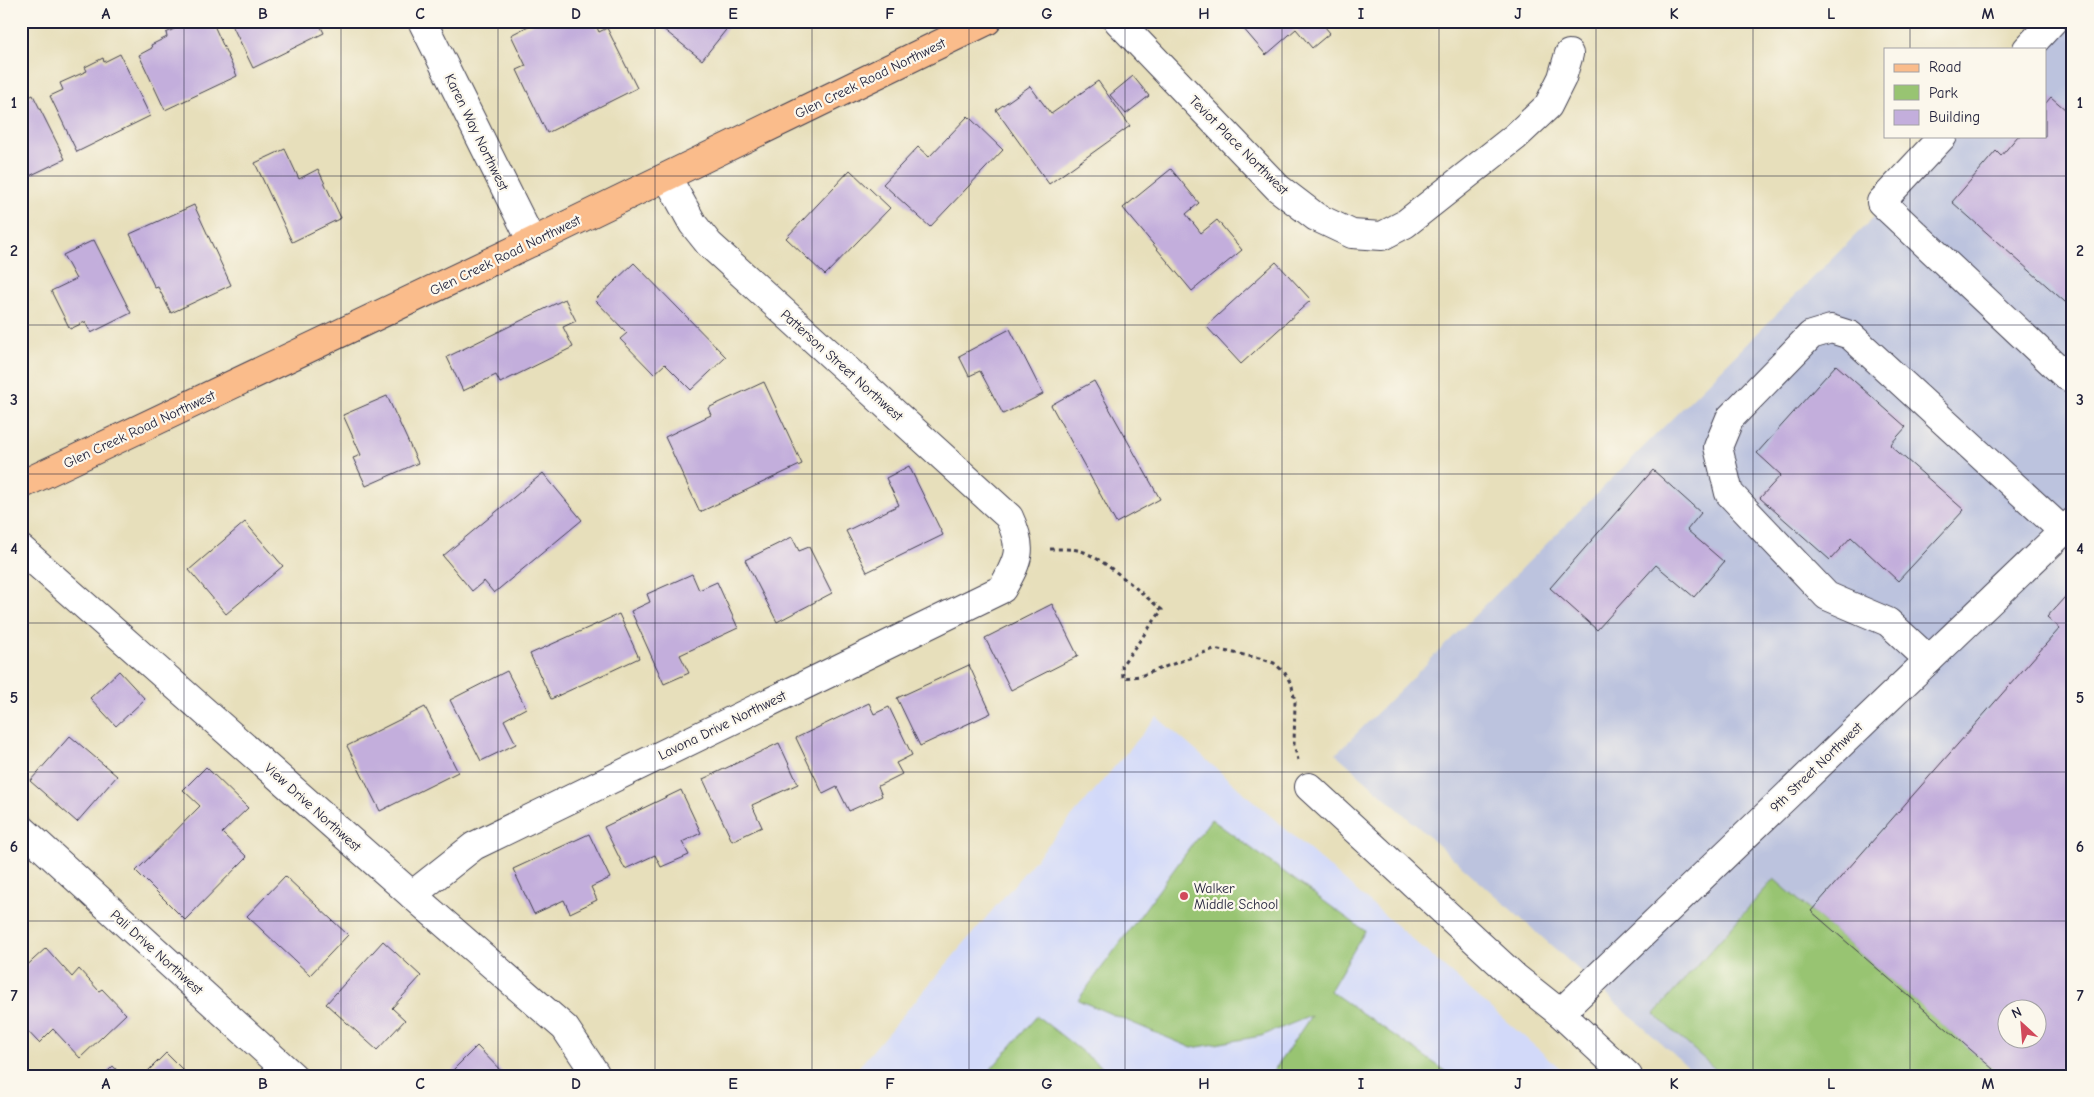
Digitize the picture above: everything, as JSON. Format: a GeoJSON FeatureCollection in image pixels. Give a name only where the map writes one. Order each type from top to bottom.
{"type":"FeatureCollection","features":[{"type":"Feature","properties":{"kind":"main road","name":"Glen Creek Road Northwest"},"geometry":{"type":"LineString","coordinates":[[21,486],[532,242],[987,21]]}},
{"type":"Feature","properties":{"kind":"street","name":"Karen Way Northwest"},"geometry":{"type":"LineString","coordinates":[[422,21],[532,242]]}},
{"type":"Feature","properties":{"kind":"street","name":"Teviot Place Northwest"},"geometry":{"type":"LineString","coordinates":[[1118,21],[1278,188],[1316,217],[1352,234],[1382,236],[1406,224],[1515,137],[1548,106],[1562,78],[1569,54]]}},
{"type":"Feature","properties":{"kind":"street"},"geometry":{"type":"LineString","coordinates":[[2028,48],[2053,21]]}},
{"type":"Feature","properties":{"kind":"street"},"geometry":{"type":"LineString","coordinates":[[1941,138],[1881,202],[2066,376],[2073,379]]}},
{"type":"Feature","properties":{"kind":"street","name":"Patterson Street Northwest"},"geometry":{"type":"LineString","coordinates":[[667,177],[693,224],[709,244],[1009,517],[1016,532],[1019,548]]}},
{"type":"Feature","properties":{"kind":"street"},"geometry":{"type":"LineString","coordinates":[[1928,660],[1888,622],[1827,596],[1729,493],[1718,447],[1730,418],[1811,335],[1831,329],[1850,335],[2068,526]]}},
{"type":"Feature","properties":{"kind":"street","name":"9th Street Northwest"},"geometry":{"type":"LineString","coordinates":[[1560,1013],[2068,526]]}},
{"type":"Feature","properties":{"kind":"street","name":"Lavona Drive Northwest"},"geometry":{"type":"LineString","coordinates":[[412,895],[474,846],[1002,589],[1014,566],[1019,548]]}},
{"type":"Feature","properties":{"kind":"street","name":"View Drive Northwest"},"geometry":{"type":"LineString","coordinates":[[21,549],[565,1028],[595,1074]]}},
{"type":"Feature","properties":{"kind":"street"},"geometry":{"type":"LineString","coordinates":[[1309,787],[1516,978],[1560,1013],[1628,1076]]}},
{"type":"Feature","properties":{"kind":"street","name":"Pali Drive Northwest"},"geometry":{"type":"LineString","coordinates":[[21,828],[293,1076]]}},
{"type":"Feature","properties":{"kind":"path"},"geometry":{"type":"LineString","coordinates":[[1019,548],[1073,549],[1084,552],[1109,568],[1162,610],[1122,665],[1123,678],[1140,676],[1214,649],[1259,658],[1274,664],[1285,673],[1292,686],[1296,702],[1294,745],[1297,758],[1309,787]]}},
{"type":"Feature","properties":{"kind":"shaded area"},"geometry":{"type":"Polygon","coordinates":[[[2073,21],[2073,1076],[1698,1076],[1336,754],[1953,138],[2046,138],[2046,48],[2044,48],[2073,21]]]}},
{"type":"Feature","properties":{"kind":"shaded area","name":"Walker Middle School"},"geometry":{"type":"Polygon","coordinates":[[[1157,717],[1569,1076],[851,1076],[1157,717]]]}},
{"type":"Feature","properties":{"kind":"green space"},"geometry":{"type":"Polygon","coordinates":[[[1211,819],[1365,931],[1330,991],[1453,1076],[1270,1076],[1311,1016],[1261,1036],[1192,1048],[1078,1000],[1211,819]]]}},
{"type":"Feature","properties":{"kind":"green space"},"geometry":{"type":"Polygon","coordinates":[[[1774,879],[2002,1076],[1723,1076],[1654,1014],[1774,879]]]}},
{"type":"Feature","properties":{"kind":"green space"},"geometry":{"type":"Polygon","coordinates":[[[1037,1016],[1113,1076],[985,1076],[1037,1016]]]}},
{"type":"Feature","properties":{"kind":"building"},"geometry":{"type":"Polygon","coordinates":[[[184,21],[185,24],[191,21],[212,21],[237,76],[165,110],[139,55],[152,48],[151,45],[167,37],[166,33],[178,27],[177,24],[184,21]]]}},
{"type":"Feature","properties":{"kind":"building"},"geometry":{"type":"Polygon","coordinates":[[[230,21],[318,21],[324,33],[253,68],[230,21]]]}},
{"type":"Feature","properties":{"kind":"building"},"geometry":{"type":"Polygon","coordinates":[[[538,21],[594,21],[599,32],[607,28],[637,88],[547,133],[517,70],[526,66],[511,35],[538,21]]]}},
{"type":"Feature","properties":{"kind":"building"},"geometry":{"type":"Polygon","coordinates":[[[653,21],[733,21],[702,60],[653,21]]]}},
{"type":"Feature","properties":{"kind":"building"},"geometry":{"type":"Polygon","coordinates":[[[1237,21],[1320,21],[1330,33],[1312,48],[1296,29],[1266,55],[1237,21]]]}},
{"type":"Feature","properties":{"kind":"building"},"geometry":{"type":"Polygon","coordinates":[[[120,54],[150,116],[77,152],[50,96],[63,90],[60,83],[87,71],[85,67],[103,58],[104,62],[120,54]]]}},
{"type":"Feature","properties":{"kind":"building"},"geometry":{"type":"Polygon","coordinates":[[[1133,76],[1149,96],[1126,114],[1110,95],[1133,76]]]}},
{"type":"Feature","properties":{"kind":"building"},"geometry":{"type":"Polygon","coordinates":[[[1098,81],[1130,126],[1049,184],[996,110],[1030,86],[1051,114],[1098,81]]]}},
{"type":"Feature","properties":{"kind":"building"},"geometry":{"type":"Polygon","coordinates":[[[33,95],[65,159],[21,180],[21,101],[33,95]]]}},
{"type":"Feature","properties":{"kind":"building"},"geometry":{"type":"Polygon","coordinates":[[[2051,97],[2073,116],[2073,309],[1952,202],[1996,151],[2001,156],[2016,138],[2046,138],[2046,103],[2051,97]]]}},
{"type":"Feature","properties":{"kind":"building"},"geometry":{"type":"Polygon","coordinates":[[[968,116],[1003,150],[930,227],[883,184],[918,147],[929,157],[968,116]]]}},
{"type":"Feature","properties":{"kind":"building"},"geometry":{"type":"Polygon","coordinates":[[[285,149],[299,179],[318,169],[341,218],[292,242],[255,163],[285,149]]]}},
{"type":"Feature","properties":{"kind":"building"},"geometry":{"type":"Polygon","coordinates":[[[1171,169],[1199,203],[1186,214],[1201,233],[1217,220],[1242,250],[1192,291],[1123,208],[1171,169]]]}},
{"type":"Feature","properties":{"kind":"building"},"geometry":{"type":"Polygon","coordinates":[[[850,170],[890,208],[825,275],[786,238],[850,170]]]}},
{"type":"Feature","properties":{"kind":"building"},"geometry":{"type":"Polygon","coordinates":[[[194,205],[231,285],[171,313],[158,287],[155,288],[130,234],[194,205]]]}},
{"type":"Feature","properties":{"kind":"building"},"geometry":{"type":"Polygon","coordinates":[[[94,240],[131,313],[91,333],[85,322],[70,329],[51,291],[76,279],[63,255],[94,240]]]}},
{"type":"Feature","properties":{"kind":"building"},"geometry":{"type":"Polygon","coordinates":[[[1276,262],[1311,300],[1241,364],[1206,326],[1276,262]]]}},
{"type":"Feature","properties":{"kind":"building"},"geometry":{"type":"Polygon","coordinates":[[[634,263],[726,357],[691,390],[665,364],[654,374],[620,339],[627,333],[595,300],[634,263]]]}},
{"type":"Feature","properties":{"kind":"building"},"geometry":{"type":"Polygon","coordinates":[[[565,299],[576,321],[563,327],[573,347],[500,383],[496,375],[463,391],[447,357],[565,299]]]}},
{"type":"Feature","properties":{"kind":"building"},"geometry":{"type":"Polygon","coordinates":[[[1010,329],[1043,394],[1003,414],[980,371],[969,376],[959,356],[1010,329]]]}},
{"type":"Feature","properties":{"kind":"building"},"geometry":{"type":"Polygon","coordinates":[[[1836,365],[1906,427],[1890,445],[1964,510],[1898,581],[1851,537],[1830,560],[1760,498],[1781,475],[1757,453],[1836,365]]]}},
{"type":"Feature","properties":{"kind":"building"},"geometry":{"type":"Polygon","coordinates":[[[1094,381],[1160,499],[1116,523],[1051,405],[1094,381]]]}},
{"type":"Feature","properties":{"kind":"building"},"geometry":{"type":"Polygon","coordinates":[[[764,382],[802,464],[700,512],[665,437],[711,415],[708,408],[764,382]]]}},
{"type":"Feature","properties":{"kind":"building"},"geometry":{"type":"Polygon","coordinates":[[[387,396],[418,463],[366,486],[353,458],[361,455],[343,415],[387,396]]]}},
{"type":"Feature","properties":{"kind":"building"},"geometry":{"type":"Polygon","coordinates":[[[909,466],[943,535],[867,572],[846,531],[899,505],[886,478],[909,466]]]}},
{"type":"Feature","properties":{"kind":"building"},"geometry":{"type":"Polygon","coordinates":[[[1653,470],[1701,513],[1687,530],[1724,562],[1694,597],[1656,565],[1597,630],[1550,588],[1653,470]]]}},
{"type":"Feature","properties":{"kind":"building"},"geometry":{"type":"Polygon","coordinates":[[[543,473],[582,520],[494,593],[484,581],[472,591],[443,556],[543,473]]]}},
{"type":"Feature","properties":{"kind":"building"},"geometry":{"type":"Polygon","coordinates":[[[245,522],[283,566],[226,614],[189,570],[245,522]]]}},
{"type":"Feature","properties":{"kind":"building"},"geometry":{"type":"Polygon","coordinates":[[[792,537],[799,551],[809,547],[832,593],[777,622],[745,560],[792,537]]]}},
{"type":"Feature","properties":{"kind":"building"},"geometry":{"type":"Polygon","coordinates":[[[692,574],[699,590],[717,582],[738,628],[680,655],[689,673],[664,684],[631,611],[650,602],[647,594],[692,574]]]}},
{"type":"Feature","properties":{"kind":"building"},"geometry":{"type":"Polygon","coordinates":[[[2073,588],[2073,1076],[2001,1076],[1811,911],[2060,628],[2047,617],[2073,588]]]}},
{"type":"Feature","properties":{"kind":"building"},"geometry":{"type":"Polygon","coordinates":[[[1052,604],[1078,656],[1011,690],[985,638],[1052,604]]]}},
{"type":"Feature","properties":{"kind":"building"},"geometry":{"type":"Polygon","coordinates":[[[619,614],[639,658],[551,699],[530,654],[619,614]]]}},
{"type":"Feature","properties":{"kind":"building"},"geometry":{"type":"Polygon","coordinates":[[[969,665],[991,713],[920,746],[897,698],[969,665]]]}},
{"type":"Feature","properties":{"kind":"building"},"geometry":{"type":"Polygon","coordinates":[[[119,671],[145,699],[116,726],[90,698],[119,671]]]}},
{"type":"Feature","properties":{"kind":"building"},"geometry":{"type":"Polygon","coordinates":[[[507,671],[526,708],[504,720],[516,744],[481,761],[450,700],[507,671]]]}},
{"type":"Feature","properties":{"kind":"building"},"geometry":{"type":"Polygon","coordinates":[[[869,703],[874,714],[889,707],[912,755],[896,763],[902,774],[878,786],[882,796],[849,811],[837,787],[823,794],[796,738],[869,703]]]}},
{"type":"Feature","properties":{"kind":"building"},"geometry":{"type":"Polygon","coordinates":[[[425,707],[458,772],[380,811],[347,746],[425,707]]]}},
{"type":"Feature","properties":{"kind":"building"},"geometry":{"type":"Polygon","coordinates":[[[70,736],[117,776],[77,822],[30,781],[70,736]]]}},
{"type":"Feature","properties":{"kind":"building"},"geometry":{"type":"Polygon","coordinates":[[[779,743],[798,784],[752,805],[762,827],[732,841],[703,779],[779,743]]]}},
{"type":"Feature","properties":{"kind":"building"},"geometry":{"type":"Polygon","coordinates":[[[206,767],[248,808],[222,833],[247,857],[185,920],[136,871],[200,806],[183,790],[206,767]]]}},
{"type":"Feature","properties":{"kind":"building"},"geometry":{"type":"Polygon","coordinates":[[[681,790],[701,833],[682,842],[689,855],[661,867],[655,855],[625,869],[604,827],[681,790]]]}},
{"type":"Feature","properties":{"kind":"building"},"geometry":{"type":"Polygon","coordinates":[[[589,834],[610,878],[591,887],[597,900],[570,913],[564,900],[534,914],[513,869],[589,834]]]}},
{"type":"Feature","properties":{"kind":"building"},"geometry":{"type":"Polygon","coordinates":[[[285,876],[348,935],[310,975],[247,916],[285,876]]]}},
{"type":"Feature","properties":{"kind":"building"},"geometry":{"type":"Polygon","coordinates":[[[383,941],[421,976],[392,1008],[405,1020],[377,1050],[326,1004],[383,941]]]}},
{"type":"Feature","properties":{"kind":"building"},"geometry":{"type":"Polygon","coordinates":[[[46,948],[72,977],[79,969],[99,991],[102,989],[126,1014],[80,1058],[53,1029],[39,1043],[21,1024],[21,971],[46,948]]]}},
{"type":"Feature","properties":{"kind":"building"},"geometry":{"type":"Polygon","coordinates":[[[477,1046],[506,1076],[447,1076],[477,1046]]]}},
{"type":"Feature","properties":{"kind":"building"},"geometry":{"type":"Polygon","coordinates":[[[166,1053],[189,1076],[143,1076],[166,1053]]]}},
{"type":"Feature","properties":{"kind":"building"},"geometry":{"type":"Polygon","coordinates":[[[113,1066],[122,1076],[103,1076],[113,1066]]]}},
{"type":"Feature","properties":{"kind":"place","name":"Walker Middle School"},"geometry":{"type":"Point","coordinates":[1184,896]}}]}
